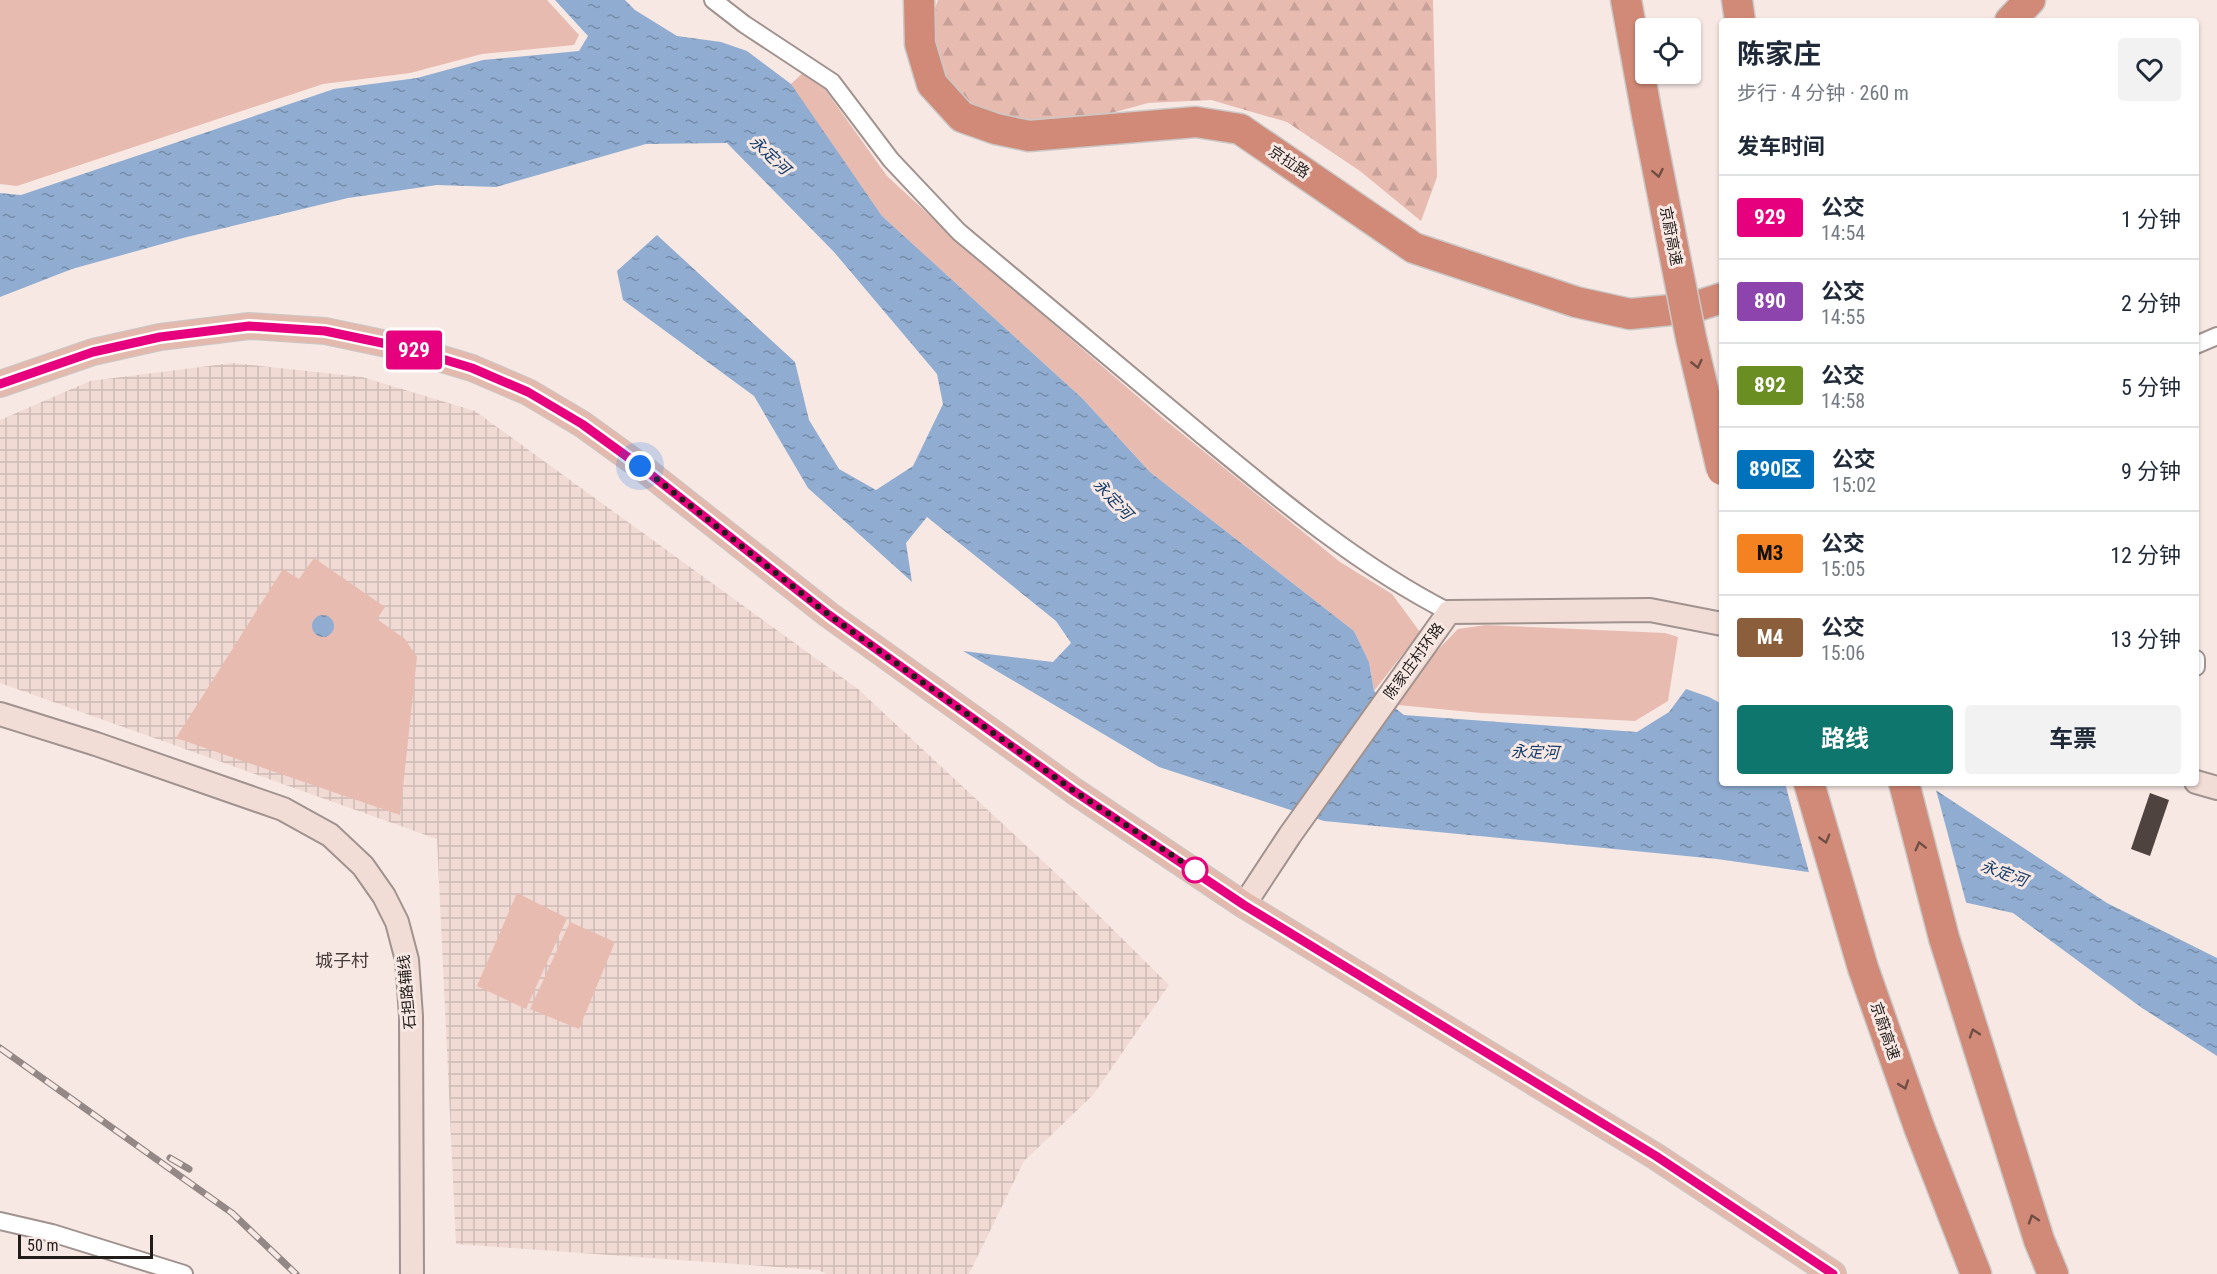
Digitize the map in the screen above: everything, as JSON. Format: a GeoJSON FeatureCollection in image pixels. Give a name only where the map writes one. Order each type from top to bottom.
{"type":"FeatureCollection","features":[{"type":"Feature","properties":{"kind":"highway","name":"京拉路"},"geometry":{"type":"LineString","coordinates":[[919,0],[920,44],[932,84],[962,117],[996,129],[1029,136],[1196,122],[1240,129],[1414,248],[1576,302],[1630,314],[1691,308],[1719,299]]}},
{"type":"Feature","properties":{"kind":"highway","name":"京蔚高速"},"geometry":{"type":"LineString","coordinates":[[1626,0],[1691,338],[1719,457]]}},
{"type":"Feature","properties":{"kind":"highway"},"geometry":{"type":"LineString","coordinates":[[1737,0],[1740,18]]}},
{"type":"Feature","properties":{"kind":"highway","name":"京蔚高速"},"geometry":{"type":"LineString","coordinates":[[1810,786],[1863,968],[1919,1127],[1976,1274]]}},
{"type":"Feature","properties":{"kind":"highway"},"geometry":{"type":"LineString","coordinates":[[1905,786],[1944,938],[2039,1240],[2053,1274]]}},
{"type":"Feature","properties":{"kind":"main road"},"geometry":{"type":"LineString","coordinates":[[0,384],[93,352],[160,337],[249,326],[325,331],[406,348],[472,368],[528,392],[582,424],[649,473],[829,615],[1074,791],[1244,905],[1656,1156],[1833,1274]]}},
{"type":"Feature","properties":{"kind":"main road","name":"陈家庄村环路"},"geometry":{"type":"LineString","coordinates":[[1244,905],[1290,836],[1449,612],[1650,610],[1719,623]]}},
{"type":"Feature","properties":{"kind":"main road","name":"石担路辅线"},"geometry":{"type":"LineString","coordinates":[[0,714],[96,744],[283,809],[330,835],[363,866],[384,896],[397,922],[407,960],[411,1016],[412,1274]]}},
{"type":"Feature","properties":{"kind":"main road"},"geometry":{"type":"LineString","coordinates":[[2199,783],[2217,788]]}},
{"type":"Feature","properties":{"kind":"street"},"geometry":{"type":"LineString","coordinates":[[713,0],[744,24],[832,82],[891,160],[935,209],[959,232],[1116,364],[1286,505],[1408,591],[1449,612]]}},
{"type":"Feature","properties":{"kind":"street"},"geometry":{"type":"LineString","coordinates":[[2199,344],[2217,336]]}},
{"type":"Feature","properties":{"kind":"street"},"geometry":{"type":"LineString","coordinates":[[0,1221],[52,1233],[184,1274]]}},
{"type":"Feature","properties":{"kind":"shaded area"},"geometry":{"type":"Polygon","coordinates":[[[232,363],[362,377],[475,411],[858,689],[1063,880],[1169,985],[1093,1095],[1024,1161],[969,1274],[827,1274],[818,1270],[456,1244],[437,839],[0,683],[0,420],[90,381],[232,363]]]}},
{"type":"Feature","properties":{"kind":"green space"},"geometry":{"type":"Polygon","coordinates":[[[0,0],[547,0],[579,35],[574,45],[482,54],[410,73],[323,84],[17,186],[0,184],[0,0]]]}},
{"type":"Feature","properties":{"kind":"green space"},"geometry":{"type":"Polygon","coordinates":[[[938,0],[1433,0],[1437,177],[1421,221],[1360,171],[1287,122],[1211,100],[1148,103],[1079,122],[1019,122],[963,105],[933,65],[930,22],[938,0]]]}},
{"type":"Feature","properties":{"kind":"green space"},"geometry":{"type":"Polygon","coordinates":[[[809,67],[887,176],[965,248],[1159,415],[1340,562],[1392,594],[1420,632],[1374,691],[1369,662],[1354,631],[1150,472],[1082,398],[882,216],[791,84],[809,67]]]}},
{"type":"Feature","properties":{"kind":"green space"},"geometry":{"type":"Polygon","coordinates":[[[314,558],[385,607],[377,619],[405,639],[417,657],[400,815],[176,738],[283,569],[299,579],[314,558]]]}},
{"type":"Feature","properties":{"kind":"green space"},"geometry":{"type":"Polygon","coordinates":[[[1486,625],[1665,633],[1678,637],[1668,701],[1635,721],[1481,713],[1398,705],[1423,665],[1458,629],[1486,625]]]}},
{"type":"Feature","properties":{"kind":"green space"},"geometry":{"type":"Polygon","coordinates":[[[517,893],[567,918],[526,1009],[477,986],[517,893]]]}},
{"type":"Feature","properties":{"kind":"green space"},"geometry":{"type":"Polygon","coordinates":[[[570,922],[615,942],[579,1029],[530,1009],[570,922]]]}},
{"type":"Feature","properties":{"kind":"water","name":"永定河"},"geometry":{"type":"Polygon","coordinates":[[[555,0],[625,0],[635,10],[677,36],[721,42],[747,51],[791,84],[882,216],[1082,398],[1150,472],[1354,631],[1369,662],[1374,691],[1404,715],[1637,732],[1669,712],[1686,689],[1719,702],[1719,786],[1930,786],[2107,903],[2217,958],[2217,1056],[2142,1008],[2013,913],[1864,880],[1717,859],[1324,821],[1159,767],[963,651],[1053,662],[1071,643],[1056,621],[927,517],[906,543],[912,582],[808,488],[754,396],[623,300],[617,271],[657,235],[795,362],[809,420],[839,469],[876,490],[913,466],[943,404],[937,374],[834,252],[727,143],[646,144],[496,187],[437,185],[348,198],[187,237],[72,269],[0,297],[0,193],[21,195],[334,89],[417,78],[483,60],[579,51],[588,36],[555,0]]]}},
{"type":"Feature","properties":{"kind":"water"},"geometry":{"type":"Polygon","coordinates":[[[323,615],[331,618],[334,626],[331,634],[323,637],[315,634],[312,626],[315,618],[323,615]]]}},
{"type":"Feature","properties":{"kind":"pier"},"geometry":{"type":"Polygon","coordinates":[[[1786,786],[1935,786],[1967,906],[1863,883],[1810,876],[1786,786]]]}},
{"type":"Feature","properties":{"kind":"building"},"geometry":{"type":"Polygon","coordinates":[[[2150,793],[2169,800],[2150,856],[2131,849],[2150,793]]]}},
{"type":"Feature","properties":{"kind":"railway"},"geometry":{"type":"LineString","coordinates":[[0,1048],[232,1213],[296,1274]]}},
{"type":"Feature","properties":{"kind":"railway"},"geometry":{"type":"LineString","coordinates":[[170,1158],[189,1169]]}},
{"type":"Feature","properties":{"kind":"bus line","name":"929"},"geometry":{"type":"LineString","coordinates":[[0,384],[93,352],[160,337],[249,326],[325,331],[406,348],[472,368],[528,392],[582,424],[640,466],[829,615],[1074,791],[1244,905],[1656,1156],[1833,1274]]}},
{"type":"Feature","properties":{"kind":"district","name":"城子村"},"geometry":{"type":"Point","coordinates":[342,960]}},
{"type":"Feature","properties":{"kind":"route"},"geometry":{"type":"LineString","coordinates":[[640,466],[829,615],[1074,791],[1195,870]]}}]}
